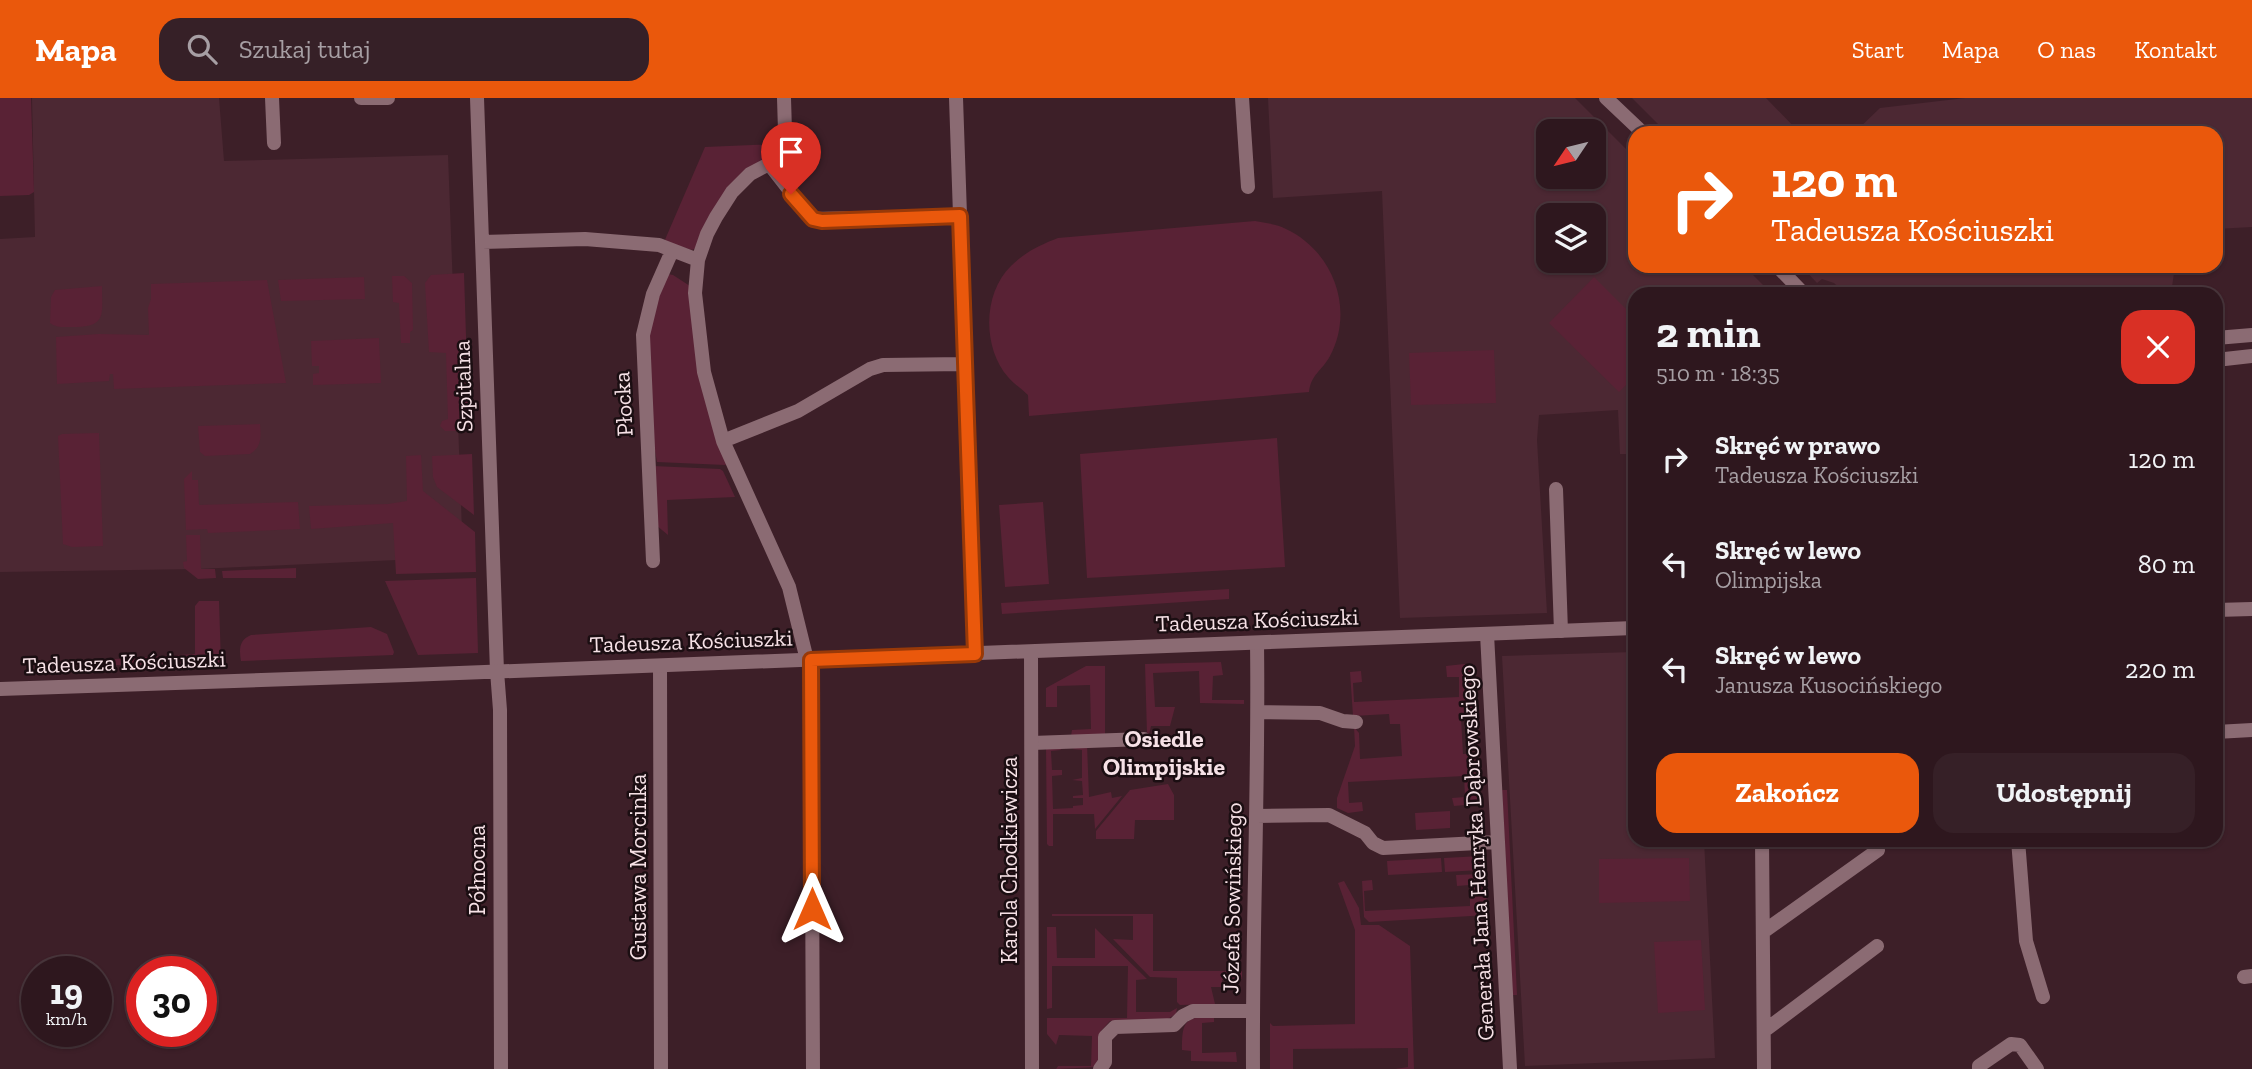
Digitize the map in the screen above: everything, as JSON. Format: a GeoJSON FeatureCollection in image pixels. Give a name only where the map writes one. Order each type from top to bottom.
{"type":"FeatureCollection","features":[{"type":"Feature","properties":{"kind":"street"},"geometry":{"type":"LineString","coordinates":[[272,98],[274,143]]}},
{"type":"Feature","properties":{"kind":"street"},"geometry":{"type":"LineString","coordinates":[[361,98],[388,98]]}},
{"type":"Feature","properties":{"kind":"street","name":"Szpitalna"},"geometry":{"type":"LineString","coordinates":[[477,98],[497,671]]}},
{"type":"Feature","properties":{"kind":"street"},"geometry":{"type":"LineString","coordinates":[[784,98],[786,131],[783,145],[769,164],[751,174],[732,192],[707,234],[698,260],[695,293],[703,360],[723,441],[789,587],[809,660],[813,1069]]}},
{"type":"Feature","properties":{"kind":"street"},"geometry":{"type":"LineString","coordinates":[[956,98],[975,654]]}},
{"type":"Feature","properties":{"kind":"street"},"geometry":{"type":"LineString","coordinates":[[1242,98],[1248,187]]}},
{"type":"Feature","properties":{"kind":"street"},"geometry":{"type":"LineString","coordinates":[[1606,98],[1636,126]]}},
{"type":"Feature","properties":{"kind":"street"},"geometry":{"type":"LineString","coordinates":[[769,164],[813,219],[822,221],[960,216]]}},
{"type":"Feature","properties":{"kind":"street"},"geometry":{"type":"LineString","coordinates":[[482,242],[585,239],[659,245],[698,260]]}},
{"type":"Feature","properties":{"kind":"street","name":"Płocka"},"geometry":{"type":"LineString","coordinates":[[653,561],[643,335],[653,294],[672,251]]}},
{"type":"Feature","properties":{"kind":"street"},"geometry":{"type":"LineString","coordinates":[[1784,273],[1797,287]]}},
{"type":"Feature","properties":{"kind":"street"},"geometry":{"type":"LineString","coordinates":[[2223,337],[2252,335]]}},
{"type":"Feature","properties":{"kind":"street"},"geometry":{"type":"LineString","coordinates":[[2223,359],[2252,356]]}},
{"type":"Feature","properties":{"kind":"street"},"geometry":{"type":"LineString","coordinates":[[723,441],[798,411],[870,369],[883,365],[965,364]]}},
{"type":"Feature","properties":{"kind":"street"},"geometry":{"type":"LineString","coordinates":[[1556,489],[1561,631]]}},
{"type":"Feature","properties":{"kind":"street"},"geometry":{"type":"LineString","coordinates":[[2223,610],[2252,610]]}},
{"type":"Feature","properties":{"kind":"street","name":"Tadeusza Kościuszki"},"geometry":{"type":"LineString","coordinates":[[0,689],[1628,628]]}},
{"type":"Feature","properties":{"kind":"street","name":"Generała Jana Henryka Dąbrowskiego"},"geometry":{"type":"LineString","coordinates":[[1487,634],[1510,1069]]}},
{"type":"Feature","properties":{"kind":"street","name":"Józefa Sowińskiego"},"geometry":{"type":"LineString","coordinates":[[1254,1069],[1258,816],[1257,643]]}},
{"type":"Feature","properties":{"kind":"street","name":"Karola Chodkiewicza"},"geometry":{"type":"LineString","coordinates":[[1031,652],[1031,1069]]}},
{"type":"Feature","properties":{"kind":"street","name":"Gustawa Morcinka"},"geometry":{"type":"LineString","coordinates":[[660,666],[661,1069]]}},
{"type":"Feature","properties":{"kind":"street","name":"Północna"},"geometry":{"type":"LineString","coordinates":[[497,671],[500,710],[501,1069]]}},
{"type":"Feature","properties":{"kind":"street"},"geometry":{"type":"LineString","coordinates":[[1258,712],[1320,713],[1343,721],[1356,722]]}},
{"type":"Feature","properties":{"kind":"street"},"geometry":{"type":"LineString","coordinates":[[2223,732],[2252,730]]}},
{"type":"Feature","properties":{"kind":"street"},"geometry":{"type":"LineString","coordinates":[[1032,743],[1144,739]]}},
{"type":"Feature","properties":{"kind":"street"},"geometry":{"type":"LineString","coordinates":[[1258,816],[1329,815],[1359,830],[1383,848],[1497,842]]}},
{"type":"Feature","properties":{"kind":"street"},"geometry":{"type":"LineString","coordinates":[[1762,847],[1764,1069]]}},
{"type":"Feature","properties":{"kind":"street"},"geometry":{"type":"LineString","coordinates":[[2019,847],[2026,941],[2043,997]]}},
{"type":"Feature","properties":{"kind":"street"},"geometry":{"type":"LineString","coordinates":[[1763,932],[1878,850]]}},
{"type":"Feature","properties":{"kind":"street"},"geometry":{"type":"LineString","coordinates":[[1764,1031],[1877,946]]}},
{"type":"Feature","properties":{"kind":"street"},"geometry":{"type":"LineString","coordinates":[[1100,1069],[1105,1062],[1105,1037],[1115,1027],[1174,1025],[1186,1014],[1197,1010],[1253,1011]]}},
{"type":"Feature","properties":{"kind":"street"},"geometry":{"type":"LineString","coordinates":[[1979,1069],[1979,1066],[2011,1044],[2020,1045],[2037,1069]]}},
{"type":"Feature","properties":{"kind":"shaded area"},"geometry":{"type":"Polygon","coordinates":[[[0,98],[31,98],[34,192],[29,195],[0,196],[0,98]]]}},
{"type":"Feature","properties":{"kind":"shaded area"},"geometry":{"type":"Polygon","coordinates":[[[32,98],[219,98],[224,161],[448,155],[463,557],[198,569],[0,572],[0,239],[35,237],[32,98]]]}},
{"type":"Feature","properties":{"kind":"shaded area"},"geometry":{"type":"Polygon","coordinates":[[[1268,98],[1575,98],[1596,119],[1536,119],[1536,189],[1606,189],[1606,129],[1628,151],[1628,273],[1751,273],[1765,287],[1628,287],[1628,454],[1620,454],[1618,410],[1539,415],[1537,440],[1547,613],[1400,618],[1382,191],[1273,198],[1268,98]]]}},
{"type":"Feature","properties":{"kind":"shaded area"},"geometry":{"type":"Polygon","coordinates":[[[1632,98],[1766,98],[1793,126],[1660,126],[1632,98]]]}},
{"type":"Feature","properties":{"kind":"shaded area"},"geometry":{"type":"Polygon","coordinates":[[[1965,98],[2252,98],[2252,227],[2223,229],[2223,126],[1861,126],[1880,108],[1965,98]]]}},
{"type":"Feature","properties":{"kind":"shaded area"},"geometry":{"type":"Polygon","coordinates":[[[777,144],[696,248],[692,250],[664,242],[705,147],[777,144]]]}},
{"type":"Feature","properties":{"kind":"shaded area"},"geometry":{"type":"Polygon","coordinates":[[[1255,221],[1282,227],[1302,239],[1327,266],[1335,283],[1340,319],[1337,338],[1330,356],[1314,377],[1309,392],[1029,416],[1028,395],[1010,380],[1000,365],[990,336],[989,320],[995,291],[1002,277],[1016,261],[1033,249],[1058,238],[1255,221]]]}},
{"type":"Feature","properties":{"kind":"shaded area"},"geometry":{"type":"Polygon","coordinates":[[[464,273],[469,431],[445,431],[440,426],[442,421],[448,419],[446,353],[429,352],[425,283],[431,275],[464,273]]]}},
{"type":"Feature","properties":{"kind":"shaded area"},"geometry":{"type":"Polygon","coordinates":[[[1808,273],[2174,273],[2172,287],[1838,287],[1822,279],[1817,283],[1808,273]]]}},
{"type":"Feature","properties":{"kind":"shaded area"},"geometry":{"type":"Polygon","coordinates":[[[668,274],[690,286],[727,464],[725,465],[657,462],[655,451],[652,451],[649,322],[668,274]]]}},
{"type":"Feature","properties":{"kind":"shaded area"},"geometry":{"type":"Polygon","coordinates":[[[392,276],[404,276],[412,283],[413,330],[410,332],[410,343],[401,343],[399,303],[393,302],[392,276]]]}},
{"type":"Feature","properties":{"kind":"shaded area"},"geometry":{"type":"Polygon","coordinates":[[[364,277],[365,299],[281,301],[278,280],[364,277]]]}},
{"type":"Feature","properties":{"kind":"shaded area"},"geometry":{"type":"Polygon","coordinates":[[[1594,277],[1628,311],[1628,383],[1619,392],[1549,323],[1594,277]]]}},
{"type":"Feature","properties":{"kind":"shaded area"},"geometry":{"type":"Polygon","coordinates":[[[267,280],[286,383],[114,389],[113,374],[110,374],[109,381],[57,384],[56,337],[149,335],[151,284],[267,280]]]}},
{"type":"Feature","properties":{"kind":"shaded area"},"geometry":{"type":"Polygon","coordinates":[[[102,286],[102,312],[97,322],[72,327],[50,323],[51,297],[55,290],[102,286]]]}},
{"type":"Feature","properties":{"kind":"shaded area"},"geometry":{"type":"Polygon","coordinates":[[[379,338],[381,383],[313,385],[313,374],[319,373],[319,366],[312,366],[311,341],[379,338]]]}},
{"type":"Feature","properties":{"kind":"shaded area"},"geometry":{"type":"Polygon","coordinates":[[[1494,350],[1496,403],[1411,405],[1409,353],[1494,350]]]}},
{"type":"Feature","properties":{"kind":"shaded area"},"geometry":{"type":"Polygon","coordinates":[[[260,424],[259,445],[250,454],[205,456],[200,452],[198,426],[260,424]]]}},
{"type":"Feature","properties":{"kind":"shaded area"},"geometry":{"type":"Polygon","coordinates":[[[99,433],[103,546],[72,547],[63,544],[58,436],[99,433]]]}},
{"type":"Feature","properties":{"kind":"shaded area"},"geometry":{"type":"Polygon","coordinates":[[[1277,438],[1285,567],[1087,578],[1080,454],[1277,438]]]}},
{"type":"Feature","properties":{"kind":"shaded area"},"geometry":{"type":"Polygon","coordinates":[[[472,454],[474,515],[437,487],[433,477],[432,456],[472,454]]]}},
{"type":"Feature","properties":{"kind":"shaded area"},"geometry":{"type":"Polygon","coordinates":[[[421,455],[423,491],[475,532],[476,572],[396,574],[393,523],[311,529],[309,506],[407,501],[406,456],[421,455]]]}},
{"type":"Feature","properties":{"kind":"shaded area"},"geometry":{"type":"Polygon","coordinates":[[[653,466],[720,469],[735,497],[667,500],[668,535],[656,525],[653,466]]]}},
{"type":"Feature","properties":{"kind":"shaded area"},"geometry":{"type":"Polygon","coordinates":[[[192,471],[192,480],[198,480],[199,505],[298,502],[300,529],[208,533],[207,529],[186,530],[184,479],[192,471]]]}},
{"type":"Feature","properties":{"kind":"shaded area"},"geometry":{"type":"Polygon","coordinates":[[[1043,502],[1049,584],[1005,587],[999,505],[1043,502]]]}},
{"type":"Feature","properties":{"kind":"shaded area"},"geometry":{"type":"Polygon","coordinates":[[[186,535],[200,535],[201,569],[215,569],[216,578],[198,579],[184,568],[183,562],[187,561],[186,535]]]}},
{"type":"Feature","properties":{"kind":"shaded area"},"geometry":{"type":"Polygon","coordinates":[[[296,568],[296,578],[223,578],[222,571],[296,568]]]}},
{"type":"Feature","properties":{"kind":"shaded area"},"geometry":{"type":"Polygon","coordinates":[[[476,578],[478,653],[418,655],[385,581],[476,578]]]}},
{"type":"Feature","properties":{"kind":"shaded area"},"geometry":{"type":"Polygon","coordinates":[[[1229,589],[1229,599],[1002,614],[1001,603],[1229,589]]]}},
{"type":"Feature","properties":{"kind":"shaded area"},"geometry":{"type":"Polygon","coordinates":[[[199,601],[219,601],[221,663],[67,666],[67,662],[195,654],[195,606],[199,601]]]}},
{"type":"Feature","properties":{"kind":"shaded area"},"geometry":{"type":"Polygon","coordinates":[[[371,627],[387,634],[393,655],[241,661],[241,645],[244,639],[251,635],[371,627]]]}},
{"type":"Feature","properties":{"kind":"shaded area"},"geometry":{"type":"Polygon","coordinates":[[[1628,652],[1628,847],[1704,847],[1715,1058],[1525,1066],[1502,656],[1628,652]]]}},
{"type":"Feature","properties":{"kind":"shaded area"},"geometry":{"type":"Polygon","coordinates":[[[1221,662],[1223,675],[1213,676],[1212,700],[1244,700],[1244,704],[1200,703],[1199,671],[1153,673],[1155,707],[1175,707],[1170,726],[1151,726],[1149,735],[1071,736],[1072,730],[1091,729],[1090,685],[1057,686],[1057,707],[1046,707],[1046,688],[1086,666],[1105,666],[1105,734],[1147,734],[1145,664],[1221,662]]]}},
{"type":"Feature","properties":{"kind":"shaded area"},"geometry":{"type":"Polygon","coordinates":[[[1474,664],[1477,722],[1471,717],[1461,718],[1463,754],[1477,754],[1479,801],[1476,804],[1454,806],[1452,798],[1465,797],[1464,776],[1348,782],[1349,803],[1362,802],[1363,811],[1348,813],[1337,808],[1337,798],[1355,746],[1354,727],[1359,733],[1360,759],[1402,756],[1400,724],[1390,724],[1389,714],[1353,716],[1350,672],[1361,671],[1362,682],[1353,683],[1354,702],[1459,697],[1459,677],[1447,677],[1446,666],[1474,664]]]}},
{"type":"Feature","properties":{"kind":"shaded area"},"geometry":{"type":"Polygon","coordinates":[[[1087,744],[1089,797],[1111,792],[1112,798],[1122,796],[1095,829],[1094,814],[1053,814],[1053,846],[1049,846],[1046,746],[1061,750],[1051,751],[1052,770],[1062,770],[1062,775],[1052,776],[1053,809],[1083,805],[1083,798],[1073,798],[1083,795],[1082,781],[1072,780],[1082,778],[1082,750],[1072,749],[1087,744]]]}},
{"type":"Feature","properties":{"kind":"shaded area"},"geometry":{"type":"Polygon","coordinates":[[[1168,784],[1174,795],[1174,820],[1135,820],[1134,839],[1096,839],[1096,831],[1130,790],[1168,784]]]}},
{"type":"Feature","properties":{"kind":"shaded area"},"geometry":{"type":"Polygon","coordinates":[[[1502,790],[1507,790],[1517,995],[1512,995],[1502,790]]]}},
{"type":"Feature","properties":{"kind":"shaded area"},"geometry":{"type":"Polygon","coordinates":[[[1450,811],[1450,828],[1416,830],[1415,813],[1450,811]]]}},
{"type":"Feature","properties":{"kind":"shaded area"},"geometry":{"type":"Polygon","coordinates":[[[1480,846],[1483,847],[1484,864],[1481,870],[1445,872],[1444,858],[1481,856],[1480,846]]]}},
{"type":"Feature","properties":{"kind":"shaded area"},"geometry":{"type":"Polygon","coordinates":[[[1441,858],[1442,872],[1388,875],[1387,861],[1441,858]]]}},
{"type":"Feature","properties":{"kind":"shaded area"},"geometry":{"type":"Polygon","coordinates":[[[1689,858],[1690,901],[1599,903],[1599,859],[1689,858]]]}},
{"type":"Feature","properties":{"kind":"shaded area"},"geometry":{"type":"Polygon","coordinates":[[[1480,874],[1485,879],[1488,915],[1369,922],[1364,917],[1362,881],[1372,880],[1373,890],[1364,891],[1365,911],[1470,906],[1470,885],[1457,886],[1456,875],[1480,874]]]}},
{"type":"Feature","properties":{"kind":"shaded area"},"geometry":{"type":"Polygon","coordinates":[[[1344,881],[1359,908],[1361,925],[1379,925],[1410,946],[1414,1069],[1395,1069],[1408,1067],[1408,1048],[1293,1049],[1293,1069],[1270,1069],[1270,1023],[1273,1026],[1355,1024],[1355,930],[1338,883],[1344,881]]]}},
{"type":"Feature","properties":{"kind":"shaded area"},"geometry":{"type":"Polygon","coordinates":[[[1052,914],[1153,914],[1153,971],[1242,971],[1242,979],[1222,980],[1222,987],[1211,987],[1215,1004],[1180,1005],[1177,1002],[1177,978],[1150,977],[1113,939],[1133,940],[1133,916],[1052,914]]]}},
{"type":"Feature","properties":{"kind":"shaded area"},"geometry":{"type":"Polygon","coordinates":[[[1047,927],[1056,927],[1057,958],[1095,958],[1095,928],[1147,979],[1136,980],[1136,1012],[1170,1012],[1177,1008],[1176,1014],[1166,1020],[1110,1021],[1101,1031],[1097,1067],[1056,1069],[1058,1066],[1091,1066],[1092,1036],[1059,1035],[1056,1045],[1047,1034],[1047,1018],[1127,1018],[1128,966],[1052,966],[1052,1008],[1047,1009],[1047,927]]]}},
{"type":"Feature","properties":{"kind":"shaded area"},"geometry":{"type":"Polygon","coordinates":[[[1701,940],[1705,1010],[1658,1013],[1654,942],[1701,940]]]}},
{"type":"Feature","properties":{"kind":"shaded area"},"geometry":{"type":"Polygon","coordinates":[[[1214,1015],[1214,1022],[1202,1023],[1202,1053],[1236,1052],[1237,1062],[1191,1061],[1191,1051],[1182,1050],[1183,1032],[1187,1022],[1214,1015]]]}},
{"type":"Feature","properties":{"kind":"district","name":"Osiedle Olimpijskie"},"geometry":{"type":"Point","coordinates":[1164,753]}},
{"type":"Feature","properties":{"kind":"route"},"geometry":{"type":"LineString","coordinates":[[791,194],[806,213],[813,219],[822,221],[960,216],[975,654],[811,660],[812,909]]}}]}
